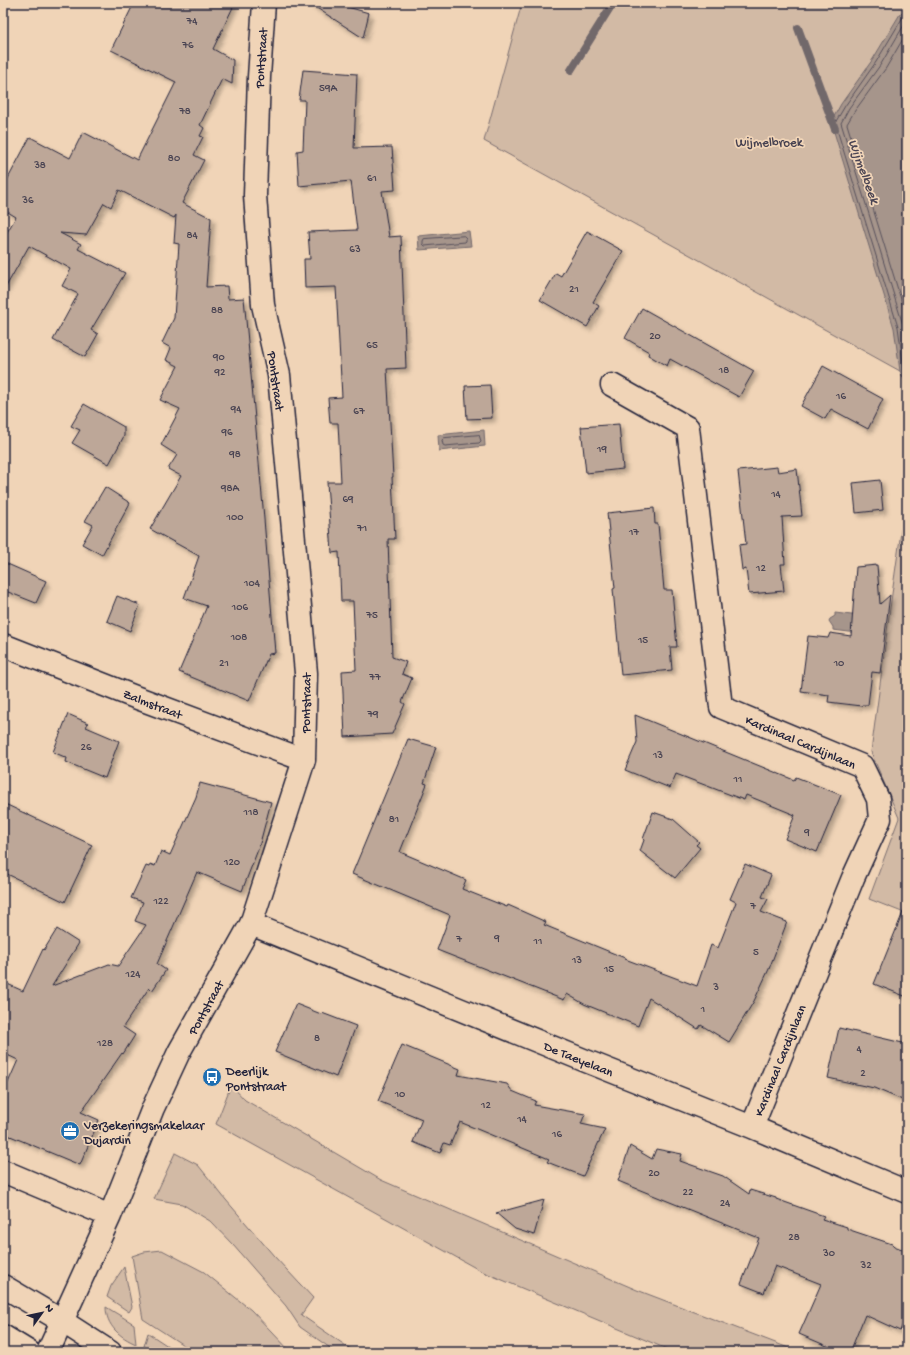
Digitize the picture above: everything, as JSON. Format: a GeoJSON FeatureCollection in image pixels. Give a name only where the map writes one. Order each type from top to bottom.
{"type":"FeatureCollection","features":[{"type":"Feature","properties":{"kind":"street","name":"Pontstraat"},"geometry":{"type":"LineString","coordinates":[[48,1352],[110,1216],[153,1108],[179,1052],[251,924],[304,760],[306,674],[279,375],[263,305],[255,195],[259,77],[264,3]]}},
{"type":"Feature","properties":{"kind":"street","name":"Kardinaal Cardijnlaan"},"geometry":{"type":"LineString","coordinates":[[612,385],[688,428],[721,707],[862,766],[878,799],[880,819],[853,878],[752,1127]]}},
{"type":"Feature","properties":{"kind":"street","name":"Zalmstraat"},"geometry":{"type":"LineString","coordinates":[[3,645],[135,697],[304,760]]}},
{"type":"Feature","properties":{"kind":"street","name":"De Taeyelaan"},"geometry":{"type":"LineString","coordinates":[[251,924],[586,1062],[752,1127],[907,1192]]}},
{"type":"Feature","properties":{"kind":"street"},"geometry":{"type":"LineString","coordinates":[[3,1171],[110,1216]]}},
{"type":"Feature","properties":{"kind":"street"},"geometry":{"type":"LineString","coordinates":[[3,1286],[110,1352]]}},
{"type":"Feature","properties":{"kind":"street"},"geometry":{"type":"LineString","coordinates":[[3,1336],[29,1352]]}},
{"type":"Feature","properties":{"kind":"green space","name":"Wijmelbroek"},"geometry":{"type":"Polygon","coordinates":[[[522,3],[907,3],[907,385],[900,371],[484,141],[522,3]]]}},
{"type":"Feature","properties":{"kind":"green space"},"geometry":{"type":"Polygon","coordinates":[[[907,490],[907,914],[869,899],[899,818],[871,752],[907,490]]]}},
{"type":"Feature","properties":{"kind":"green space"},"geometry":{"type":"Polygon","coordinates":[[[231,1085],[245,1100],[381,1180],[637,1290],[799,1352],[674,1352],[481,1271],[216,1124],[231,1085]]]}},
{"type":"Feature","properties":{"kind":"green space"},"geometry":{"type":"Polygon","coordinates":[[[175,1153],[198,1165],[274,1256],[313,1298],[301,1315],[355,1352],[336,1352],[300,1327],[286,1306],[210,1221],[182,1204],[154,1199],[175,1153]]]}},
{"type":"Feature","properties":{"kind":"green space"},"geometry":{"type":"Polygon","coordinates":[[[162,1250],[204,1272],[251,1310],[291,1352],[194,1352],[143,1319],[132,1256],[144,1252],[162,1250]]]}},
{"type":"Feature","properties":{"kind":"green space"},"geometry":{"type":"Polygon","coordinates":[[[124,1267],[132,1307],[129,1312],[107,1297],[111,1286],[124,1267]]]}},
{"type":"Feature","properties":{"kind":"green space"},"geometry":{"type":"Polygon","coordinates":[[[106,1307],[134,1324],[136,1344],[115,1330],[108,1320],[106,1307]]]}},
{"type":"Feature","properties":{"kind":"green space"},"geometry":{"type":"Polygon","coordinates":[[[148,1333],[177,1352],[152,1352],[144,1346],[148,1333]]]}},
{"type":"Feature","properties":{"kind":"water"},"geometry":{"type":"Polygon","coordinates":[[[907,10],[907,385],[900,371],[894,328],[831,122],[841,104],[873,59],[900,14],[907,10]]]}},
{"type":"Feature","properties":{"kind":"water"},"geometry":{"type":"Polygon","coordinates":[[[469,231],[471,246],[419,250],[418,236],[469,231]]]}},
{"type":"Feature","properties":{"kind":"water"},"geometry":{"type":"Polygon","coordinates":[[[484,430],[485,446],[439,451],[438,435],[484,430]]]}},
{"type":"Feature","properties":{"kind":"water"},"geometry":{"type":"Polygon","coordinates":[[[835,613],[868,617],[865,634],[833,630],[833,627],[829,621],[835,616],[835,613]]]}},
{"type":"Feature","properties":{"kind":"building"},"geometry":{"type":"Polygon","coordinates":[[[134,3],[235,3],[213,49],[233,60],[232,84],[222,79],[200,125],[204,128],[200,136],[203,137],[194,155],[204,160],[182,203],[211,218],[206,287],[227,286],[228,299],[244,298],[275,653],[269,654],[249,701],[179,672],[207,606],[184,598],[199,556],[150,529],[181,476],[168,469],[177,455],[161,445],[180,409],[160,400],[178,366],[166,360],[171,348],[162,343],[174,318],[179,244],[174,243],[176,215],[174,218],[119,190],[111,207],[104,203],[86,235],[60,233],[81,244],[78,249],[125,273],[91,330],[98,334],[85,357],[53,340],[78,294],[62,286],[71,269],[29,246],[3,292],[3,239],[16,217],[3,209],[3,188],[30,137],[70,158],[83,132],[137,160],[176,82],[111,50],[134,3]]]}},
{"type":"Feature","properties":{"kind":"building"},"geometry":{"type":"Polygon","coordinates":[[[309,3],[333,3],[369,13],[363,38],[309,3]]]}},
{"type":"Feature","properties":{"kind":"building"},"geometry":{"type":"Polygon","coordinates":[[[303,70],[357,74],[354,148],[392,147],[395,190],[382,191],[389,237],[401,236],[406,368],[387,369],[395,539],[388,539],[392,657],[406,662],[402,674],[412,678],[402,702],[405,704],[392,734],[345,737],[342,671],[356,670],[353,601],[341,601],[339,552],[332,553],[327,482],[341,482],[338,423],[330,423],[328,398],[342,397],[336,287],[305,288],[304,259],[310,259],[308,232],[357,230],[351,181],[299,186],[297,151],[303,150],[305,100],[299,100],[303,70]]]}},
{"type":"Feature","properties":{"kind":"building"},"geometry":{"type":"Polygon","coordinates":[[[587,231],[623,251],[593,302],[599,306],[587,327],[540,300],[556,273],[561,276],[587,231]]]}},
{"type":"Feature","properties":{"kind":"building"},"geometry":{"type":"Polygon","coordinates":[[[642,308],[754,371],[739,397],[670,359],[667,366],[648,355],[649,352],[625,338],[642,308]]]}},
{"type":"Feature","properties":{"kind":"building"},"geometry":{"type":"Polygon","coordinates":[[[823,366],[883,399],[868,429],[831,409],[825,419],[801,406],[823,366]]]}},
{"type":"Feature","properties":{"kind":"building"},"geometry":{"type":"Polygon","coordinates":[[[490,385],[492,418],[467,419],[465,386],[490,385]]]}},
{"type":"Feature","properties":{"kind":"building"},"geometry":{"type":"Polygon","coordinates":[[[84,404],[124,427],[124,436],[109,464],[72,443],[80,430],[71,426],[84,404]]]}},
{"type":"Feature","properties":{"kind":"building"},"geometry":{"type":"Polygon","coordinates":[[[619,424],[623,469],[586,473],[581,427],[619,424]]]}},
{"type":"Feature","properties":{"kind":"building"},"geometry":{"type":"Polygon","coordinates":[[[777,467],[778,472],[797,469],[802,516],[782,517],[785,564],[781,564],[784,591],[749,594],[746,569],[742,570],[739,545],[746,544],[738,471],[777,467]]]}},
{"type":"Feature","properties":{"kind":"building"},"geometry":{"type":"Polygon","coordinates":[[[880,480],[883,510],[856,513],[853,483],[880,480]]]}},
{"type":"Feature","properties":{"kind":"building"},"geometry":{"type":"Polygon","coordinates":[[[105,487],[130,503],[102,555],[82,544],[93,525],[85,521],[105,487]]]}},
{"type":"Feature","properties":{"kind":"building"},"geometry":{"type":"Polygon","coordinates":[[[654,508],[655,524],[658,524],[664,590],[672,590],[677,647],[670,647],[672,670],[621,675],[613,589],[615,588],[607,513],[654,508]]]}},
{"type":"Feature","properties":{"kind":"building"},"geometry":{"type":"Polygon","coordinates":[[[3,562],[46,581],[36,603],[3,590],[3,562]]]}},
{"type":"Feature","properties":{"kind":"building"},"geometry":{"type":"Polygon","coordinates":[[[877,565],[880,604],[890,595],[880,673],[872,672],[868,705],[862,706],[828,702],[829,695],[801,691],[808,636],[828,638],[830,633],[851,636],[856,567],[877,565]]]}},
{"type":"Feature","properties":{"kind":"building"},"geometry":{"type":"Polygon","coordinates":[[[117,596],[140,605],[130,631],[107,621],[117,596]]]}},
{"type":"Feature","properties":{"kind":"building"},"geometry":{"type":"Polygon","coordinates":[[[68,714],[88,723],[86,727],[119,741],[105,778],[66,762],[67,758],[53,752],[68,714]]]}},
{"type":"Feature","properties":{"kind":"building"},"geometry":{"type":"Polygon","coordinates":[[[635,715],[794,780],[796,777],[841,795],[817,852],[785,839],[795,815],[746,795],[744,800],[676,774],[670,788],[625,770],[637,742],[635,715]]]}},
{"type":"Feature","properties":{"kind":"building"},"geometry":{"type":"Polygon","coordinates":[[[408,739],[436,747],[424,783],[427,784],[400,852],[466,880],[462,889],[507,907],[508,905],[546,922],[544,925],[625,959],[697,986],[711,945],[718,948],[736,902],[730,899],[745,864],[771,875],[762,897],[768,899],[761,912],[787,922],[769,969],[754,1001],[729,1042],[701,1025],[698,1029],[649,998],[638,1026],[584,1004],[567,994],[564,1000],[437,950],[450,915],[352,874],[408,739]]]}},
{"type":"Feature","properties":{"kind":"building"},"geometry":{"type":"Polygon","coordinates":[[[200,783],[271,802],[259,847],[242,891],[197,872],[157,964],[166,970],[152,991],[149,988],[123,1027],[135,1035],[81,1112],[99,1120],[80,1165],[3,1133],[3,1094],[18,1060],[3,1053],[3,982],[23,991],[43,949],[44,950],[57,929],[79,943],[52,986],[109,964],[118,966],[146,925],[135,921],[143,902],[131,898],[146,866],[149,867],[150,864],[155,866],[161,851],[170,855],[196,797],[200,783]]]}},
{"type":"Feature","properties":{"kind":"building"},"geometry":{"type":"Polygon","coordinates":[[[3,803],[92,845],[65,902],[3,872],[3,803]]]}},
{"type":"Feature","properties":{"kind":"building"},"geometry":{"type":"Polygon","coordinates":[[[653,812],[673,819],[699,842],[696,845],[700,848],[675,878],[640,851],[653,812]]]}},
{"type":"Feature","properties":{"kind":"building"},"geometry":{"type":"Polygon","coordinates":[[[907,905],[907,997],[874,984],[907,905]]]}},
{"type":"Feature","properties":{"kind":"building"},"geometry":{"type":"Polygon","coordinates":[[[296,1004],[356,1026],[336,1077],[275,1052],[296,1004]]]}},
{"type":"Feature","properties":{"kind":"building"},"geometry":{"type":"Polygon","coordinates":[[[839,1028],[907,1044],[907,1102],[874,1088],[828,1078],[839,1028]]]}},
{"type":"Feature","properties":{"kind":"building"},"geometry":{"type":"Polygon","coordinates":[[[402,1045],[460,1069],[458,1075],[507,1084],[512,1091],[536,1101],[534,1105],[585,1114],[581,1124],[605,1129],[583,1176],[547,1162],[549,1159],[460,1122],[450,1145],[444,1143],[440,1153],[413,1142],[422,1119],[378,1101],[402,1045]]]}},
{"type":"Feature","properties":{"kind":"building"},"geometry":{"type":"Polygon","coordinates":[[[630,1146],[652,1159],[656,1149],[682,1154],[680,1161],[723,1176],[749,1194],[750,1190],[776,1198],[824,1216],[822,1219],[847,1227],[847,1229],[892,1244],[907,1251],[907,1314],[900,1331],[865,1315],[850,1352],[841,1352],[799,1334],[821,1284],[775,1266],[764,1293],[741,1284],[759,1238],[618,1181],[630,1146]]]}},
{"type":"Feature","properties":{"kind":"building"},"geometry":{"type":"Polygon","coordinates":[[[544,1200],[534,1235],[515,1229],[496,1213],[544,1200]]]}},
{"type":"Feature","properties":{"kind":"waterway"},"geometry":{"type":"LineString","coordinates":[[571,70],[613,3]]}},
{"type":"Feature","properties":{"kind":"waterway","name":"Wijmelbeek"},"geometry":{"type":"LineString","coordinates":[[798,28],[835,129]]}},
{"type":"Feature","properties":{"kind":"place","name":"Deerlijk Pontstraat"},"geometry":{"type":"Point","coordinates":[212,1077]}},
{"type":"Feature","properties":{"kind":"place","name":"Verzekeringsmakelaar Dujardin"},"geometry":{"type":"Point","coordinates":[70,1131]}}]}
